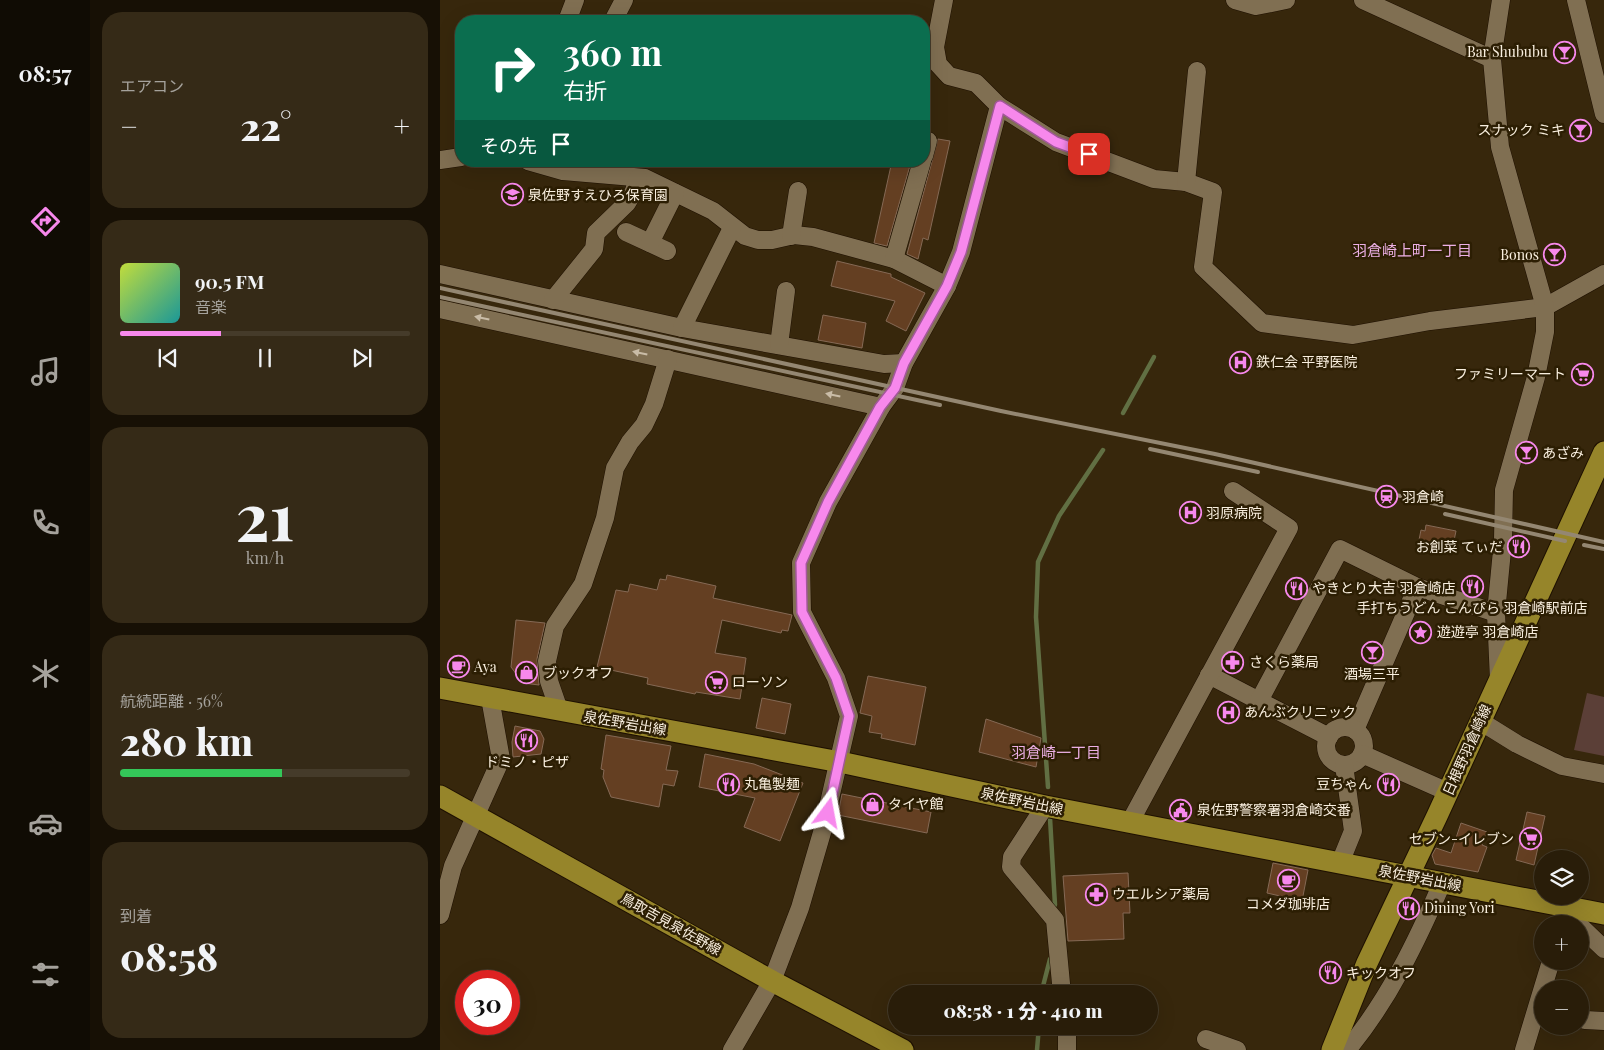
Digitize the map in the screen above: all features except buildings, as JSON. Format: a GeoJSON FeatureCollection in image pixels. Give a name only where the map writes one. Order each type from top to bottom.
{"type":"FeatureCollection","features":[{"type":"Feature","properties":{"kind":"main road","name":"日根野羽倉崎線"},"geometry":{"type":"LineString","coordinates":[[1332,1050],[1367,963],[1448,792],[1604,452]]}},
{"type":"Feature","properties":{"kind":"main road","name":"泉佐野岩出線"},"geometry":{"type":"LineString","coordinates":[[440,688],[840,762],[1045,806],[1408,876],[1442,883],[1558,915]]}},
{"type":"Feature","properties":{"kind":"main road","name":"鳥取吉見泉佐野線"},"geometry":{"type":"LineString","coordinates":[[440,796],[772,981],[903,1050]]}},
{"type":"Feature","properties":{"kind":"main road","name":"泉佐野岩出線"},"geometry":{"type":"LineString","coordinates":[[1589,916],[1604,914]]}},
{"type":"Feature","properties":{"kind":"street"},"geometry":{"type":"LineString","coordinates":[[569,15],[575,0]]}},
{"type":"Feature","properties":{"kind":"street"},"geometry":{"type":"LineString","coordinates":[[616,15],[624,0]]}},
{"type":"Feature","properties":{"kind":"street"},"geometry":{"type":"LineString","coordinates":[[944,0],[935,47],[938,64],[949,76],[976,83],[1000,106],[1056,142],[1154,179],[1186,182],[1213,192],[1203,267],[1262,323],[1353,336],[1430,321],[1545,307],[1604,274]]}},
{"type":"Feature","properties":{"kind":"street"},"geometry":{"type":"LineString","coordinates":[[1235,0],[1256,6],[1286,0]]}},
{"type":"Feature","properties":{"kind":"street"},"geometry":{"type":"LineString","coordinates":[[1363,0],[1492,59]]}},
{"type":"Feature","properties":{"kind":"street"},"geometry":{"type":"LineString","coordinates":[[1499,680],[1496,613],[1503,540],[1504,490],[1536,377],[1545,332],[1545,307],[1500,147],[1492,59],[1500,0]]}},
{"type":"Feature","properties":{"kind":"street"},"geometry":{"type":"LineString","coordinates":[[1576,0],[1604,114]]}},
{"type":"Feature","properties":{"kind":"street"},"geometry":{"type":"LineString","coordinates":[[1186,182],[1197,71]]}},
{"type":"Feature","properties":{"kind":"street"},"geometry":{"type":"LineString","coordinates":[[732,1050],[772,981],[800,908],[824,829],[849,716],[836,678],[802,612],[801,563],[828,502],[880,407],[895,388],[904,363],[947,286],[964,242],[1000,106]]}},
{"type":"Feature","properties":{"kind":"street"},"geometry":{"type":"LineString","coordinates":[[440,160],[455,158]]}},
{"type":"Feature","properties":{"kind":"street"},"geometry":{"type":"LineString","coordinates":[[551,167],[563,170],[630,172],[713,211],[732,228],[745,236],[758,240],[772,240],[791,236],[813,237],[894,259],[947,286]]}},
{"type":"Feature","properties":{"kind":"street"},"geometry":{"type":"LineString","coordinates":[[894,259],[920,167]]}},
{"type":"Feature","properties":{"kind":"street"},"geometry":{"type":"LineString","coordinates":[[553,300],[594,249],[596,233],[627,203],[634,191],[630,172]]}},
{"type":"Feature","properties":{"kind":"street"},"geometry":{"type":"LineString","coordinates":[[791,236],[798,191]]}},
{"type":"Feature","properties":{"kind":"street"},"geometry":{"type":"LineString","coordinates":[[650,243],[676,193]]}},
{"type":"Feature","properties":{"kind":"street"},"geometry":{"type":"LineString","coordinates":[[682,328],[732,228]]}},
{"type":"Feature","properties":{"kind":"street"},"geometry":{"type":"LineString","coordinates":[[626,232],[667,251]]}},
{"type":"Feature","properties":{"kind":"street"},"geometry":{"type":"LineString","coordinates":[[440,274],[682,328],[884,364],[904,363]]}},
{"type":"Feature","properties":{"kind":"street"},"geometry":{"type":"LineString","coordinates":[[779,346],[786,291]]}},
{"type":"Feature","properties":{"kind":"street"},"geometry":{"type":"LineString","coordinates":[[440,309],[880,407]]}},
{"type":"Feature","properties":{"kind":"street"},"geometry":{"type":"LineString","coordinates":[[559,710],[549,682],[547,661],[556,626],[583,584],[605,518],[615,468],[630,442],[644,425],[654,404],[668,359]]}},
{"type":"Feature","properties":{"kind":"street"},"geometry":{"type":"LineString","coordinates":[[1130,822],[1289,528],[1233,491]]}},
{"type":"Feature","properties":{"kind":"street"},"geometry":{"type":"LineString","coordinates":[[1259,701],[1340,549],[1417,587],[1496,613]]}},
{"type":"Feature","properties":{"kind":"street"},"geometry":{"type":"LineString","coordinates":[[1355,730],[1417,587]]}},
{"type":"Feature","properties":{"kind":"street"},"geometry":{"type":"LineString","coordinates":[[1209,675],[1329,736]]}},
{"type":"Feature","properties":{"kind":"street"},"geometry":{"type":"LineString","coordinates":[[440,915],[453,866],[501,759],[490,698]]}},
{"type":"Feature","properties":{"kind":"street"},"geometry":{"type":"LineString","coordinates":[[1480,721],[1516,744],[1562,766],[1604,774]]}},
{"type":"Feature","properties":{"kind":"street"},"geometry":{"type":"LineString","coordinates":[[1349,728],[1355,730],[1362,739],[1362,754],[1356,761],[1344,765],[1332,760],[1328,755],[1326,743],[1329,736],[1338,729],[1349,728]]}},
{"type":"Feature","properties":{"kind":"street"},"geometry":{"type":"LineString","coordinates":[[1362,754],[1448,792]]}},
{"type":"Feature","properties":{"kind":"street"},"geometry":{"type":"LineString","coordinates":[[1340,863],[1353,832],[1344,765]]}},
{"type":"Feature","properties":{"kind":"street"},"geometry":{"type":"LineString","coordinates":[[1045,806],[1012,858],[1011,867],[1055,920],[1061,985]]}},
{"type":"Feature","properties":{"kind":"street"},"geometry":{"type":"LineString","coordinates":[[1347,1050],[1362,1032],[1417,940],[1442,883]]}},
{"type":"Feature","properties":{"kind":"street"},"geometry":{"type":"LineString","coordinates":[[1589,935],[1604,949]]}},
{"type":"Feature","properties":{"kind":"street"},"geometry":{"type":"LineString","coordinates":[[1589,1020],[1604,1021]]}},
{"type":"Feature","properties":{"kind":"street"},"geometry":{"type":"LineString","coordinates":[[1524,1050],[1534,1025]]}},
{"type":"Feature","properties":{"kind":"street"},"geometry":{"type":"LineString","coordinates":[[1067,1035],[1067,1050]]}},
{"type":"Feature","properties":{"kind":"street"},"geometry":{"type":"LineString","coordinates":[[1206,1039],[1237,1050]]}},
{"type":"Feature","properties":{"kind":"shaded area"},"geometry":{"type":"Polygon","coordinates":[[[1587,693],[1604,697],[1604,756],[1574,750],[1587,693]]]}},
{"type":"Feature","properties":{"kind":"waterway"},"geometry":{"type":"LineString","coordinates":[[1123,413],[1154,357]]}},
{"type":"Feature","properties":{"kind":"waterway"},"geometry":{"type":"LineString","coordinates":[[1048,787],[1036,617],[1038,562],[1059,516],[1103,450]]}},
{"type":"Feature","properties":{"kind":"waterway"},"geometry":{"type":"LineString","coordinates":[[1050,818],[1055,905]]}},
{"type":"Feature","properties":{"kind":"waterway"},"geometry":{"type":"LineString","coordinates":[[1043,985],[1050,959]]}},
{"type":"Feature","properties":{"kind":"waterway"},"geometry":{"type":"LineString","coordinates":[[1037,1050],[1038,1035]]}},
{"type":"Feature","properties":{"kind":"railway"},"geometry":{"type":"LineString","coordinates":[[440,288],[1001,411],[1215,454],[1604,542]]}},
{"type":"Feature","properties":{"kind":"railway"},"geometry":{"type":"LineString","coordinates":[[440,297],[940,405]]}},
{"type":"Feature","properties":{"kind":"railway"},"geometry":{"type":"LineString","coordinates":[[1150,449],[1258,472]]}},
{"type":"Feature","properties":{"kind":"railway"},"geometry":{"type":"LineString","coordinates":[[1445,514],[1565,541]]}},
{"type":"Feature","properties":{"kind":"railway"},"geometry":{"type":"LineString","coordinates":[[1584,545],[1604,549]]}},
{"type":"Feature","properties":{"kind":"place","name":"Bar Shububu"},"geometry":{"type":"Point","coordinates":[1564,52]}},
{"type":"Feature","properties":{"kind":"place","name":"スナック ミキ"},"geometry":{"type":"Point","coordinates":[1581,130]}},
{"type":"Feature","properties":{"kind":"place","name":"泉佐野すえひろ保育園"},"geometry":{"type":"Point","coordinates":[512,195]}},
{"type":"Feature","properties":{"kind":"place","name":"Bonos"},"geometry":{"type":"Point","coordinates":[1555,255]}},
{"type":"Feature","properties":{"kind":"place","name":"鉄仁会 平野医院"},"geometry":{"type":"Point","coordinates":[1240,362]}},
{"type":"Feature","properties":{"kind":"place","name":"ファミリーマート"},"geometry":{"type":"Point","coordinates":[1582,374]}},
{"type":"Feature","properties":{"kind":"place","name":"あざみ"},"geometry":{"type":"Point","coordinates":[1526,453]}},
{"type":"Feature","properties":{"kind":"place","name":"羽倉崎"},"geometry":{"type":"Point","coordinates":[1386,497]}},
{"type":"Feature","properties":{"kind":"place","name":"羽原病院"},"geometry":{"type":"Point","coordinates":[1190,513]}},
{"type":"Feature","properties":{"kind":"place","name":"お創菜 てぃだ"},"geometry":{"type":"Point","coordinates":[1519,547]}},
{"type":"Feature","properties":{"kind":"place","name":"手打ちうどん こんぴら 羽倉崎駅前店"},"geometry":{"type":"Point","coordinates":[1472,586]}},
{"type":"Feature","properties":{"kind":"place","name":"やきとり大吉 羽倉崎店"},"geometry":{"type":"Point","coordinates":[1296,588]}},
{"type":"Feature","properties":{"kind":"place","name":"遊遊亭 羽倉崎店"},"geometry":{"type":"Point","coordinates":[1421,632]}},
{"type":"Feature","properties":{"kind":"place","name":"酒場三平"},"geometry":{"type":"Point","coordinates":[1372,652]}},
{"type":"Feature","properties":{"kind":"place","name":"さくら薬局"},"geometry":{"type":"Point","coordinates":[1233,662]}},
{"type":"Feature","properties":{"kind":"place","name":"Aya"},"geometry":{"type":"Point","coordinates":[458,667]}},
{"type":"Feature","properties":{"kind":"place","name":"ブックオフ"},"geometry":{"type":"Point","coordinates":[527,673]}},
{"type":"Feature","properties":{"kind":"place","name":"ローソン"},"geometry":{"type":"Point","coordinates":[716,682]}},
{"type":"Feature","properties":{"kind":"place","name":"あんぶクリニック"},"geometry":{"type":"Point","coordinates":[1228,712]}},
{"type":"Feature","properties":{"kind":"place","name":"ドミノ・ピザ"},"geometry":{"type":"Point","coordinates":[527,740]}},
{"type":"Feature","properties":{"kind":"place","name":"丸亀製麺"},"geometry":{"type":"Point","coordinates":[728,784]}},
{"type":"Feature","properties":{"kind":"place","name":"豆ちゃん"},"geometry":{"type":"Point","coordinates":[1388,784]}},
{"type":"Feature","properties":{"kind":"place","name":"タイヤ館"},"geometry":{"type":"Point","coordinates":[872,804]}},
{"type":"Feature","properties":{"kind":"place","name":"泉佐野警察署羽倉崎交番"},"geometry":{"type":"Point","coordinates":[1181,810]}},
{"type":"Feature","properties":{"kind":"place","name":"セブン-イレブン"},"geometry":{"type":"Point","coordinates":[1530,839]}},
{"type":"Feature","properties":{"kind":"place","name":"コメダ珈琲店"},"geometry":{"type":"Point","coordinates":[1288,881]}},
{"type":"Feature","properties":{"kind":"place","name":"ウエルシア薬局"},"geometry":{"type":"Point","coordinates":[1096,894]}},
{"type":"Feature","properties":{"kind":"place","name":"Dining Yori"},"geometry":{"type":"Point","coordinates":[1408,908]}},
{"type":"Feature","properties":{"kind":"place","name":"キックオフ"},"geometry":{"type":"Point","coordinates":[1330,973]}},
{"type":"Feature","properties":{"kind":"district","name":"羽倉崎上町一丁目"},"geometry":{"type":"Point","coordinates":[1412,251]}},
{"type":"Feature","properties":{"kind":"district","name":"羽倉崎一丁目"},"geometry":{"type":"Point","coordinates":[1056,753]}},
{"type":"Feature","properties":{"kind":"route"},"geometry":{"type":"LineString","coordinates":[[828,813],[849,716],[836,678],[802,612],[801,563],[828,502],[880,407],[895,388],[904,363],[947,286],[961,252],[973,214],[1000,106],[1056,142],[1089,154]]}}]}
